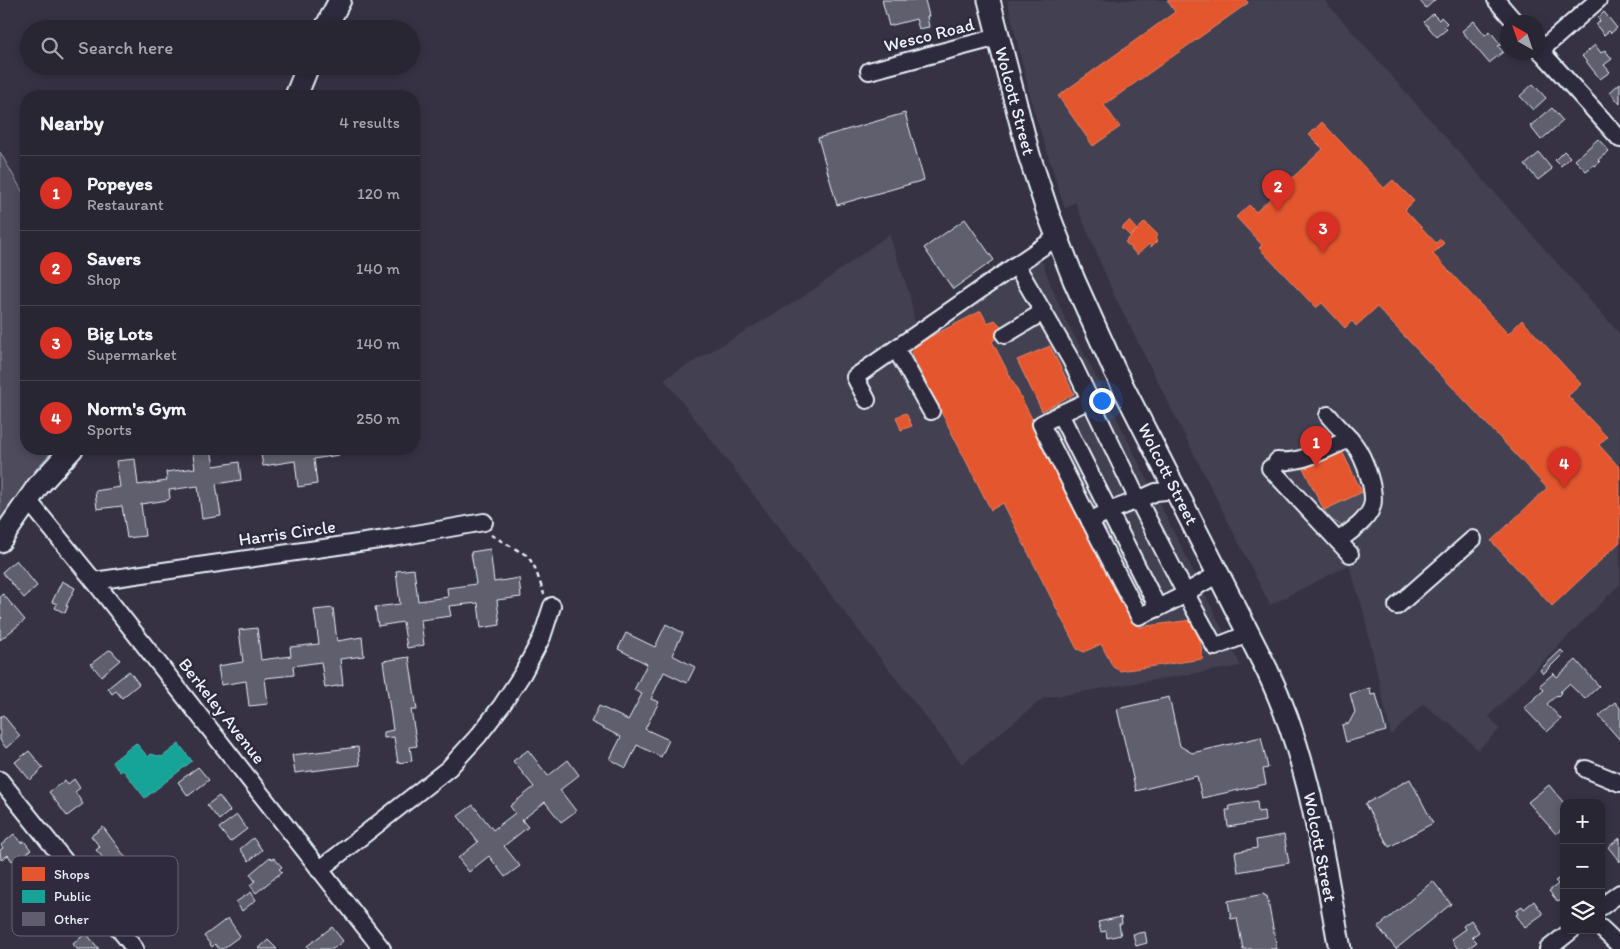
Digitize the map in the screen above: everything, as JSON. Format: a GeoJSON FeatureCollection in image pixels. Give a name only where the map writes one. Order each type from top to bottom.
{"type":"FeatureCollection","features":[{"type":"Feature","properties":{"kind":"main road"},"geometry":{"type":"LineString","coordinates":[[330,20],[340,0]]}},
{"type":"Feature","properties":{"kind":"main road","name":"Wolcott Street"},"geometry":{"type":"LineString","coordinates":[[989,0],[1029,155],[1057,237],[1088,313],[1284,707],[1301,756],[1314,809],[1340,949]]}},
{"type":"Feature","properties":{"kind":"main road"},"geometry":{"type":"LineString","coordinates":[[298,90],[304,75]]}},
{"type":"Feature","properties":{"kind":"main road"},"geometry":{"type":"LineString","coordinates":[[0,541],[48,473],[66,455]]}},
{"type":"Feature","properties":{"kind":"street"},"geometry":{"type":"LineString","coordinates":[[1496,0],[1509,15]]}},
{"type":"Feature","properties":{"kind":"street"},"geometry":{"type":"LineString","coordinates":[[1545,45],[1598,0]]}},
{"type":"Feature","properties":{"kind":"street","name":"Wesco Road"},"geometry":{"type":"LineString","coordinates":[[869,70],[998,38]]}},
{"type":"Feature","properties":{"kind":"street"},"geometry":{"type":"LineString","coordinates":[[1545,57],[1620,139]]}},
{"type":"Feature","properties":{"kind":"street"},"geometry":{"type":"LineString","coordinates":[[866,400],[855,377],[1057,237]]}},
{"type":"Feature","properties":{"kind":"street"},"geometry":{"type":"LineString","coordinates":[[1016,265],[1071,360],[1138,500],[1215,648],[1248,634]]}},
{"type":"Feature","properties":{"kind":"street"},"geometry":{"type":"LineString","coordinates":[[1005,335],[1043,312]]}},
{"type":"Feature","properties":{"kind":"street"},"geometry":{"type":"LineString","coordinates":[[896,349],[931,411]]}},
{"type":"Feature","properties":{"kind":"street"},"geometry":{"type":"LineString","coordinates":[[1090,400],[1041,424],[1139,616],[1186,594],[1218,574]]}},
{"type":"Feature","properties":{"kind":"street"},"geometry":{"type":"LineString","coordinates":[[1060,414],[1158,608]]}},
{"type":"Feature","properties":{"kind":"street"},"geometry":{"type":"LineString","coordinates":[[1328,415],[1350,439],[1361,455],[1372,490],[1372,507],[1365,518],[1338,541]]}},
{"type":"Feature","properties":{"kind":"street"},"geometry":{"type":"LineString","coordinates":[[1350,439],[1299,460],[1273,465],[1350,554]]}},
{"type":"Feature","properties":{"kind":"street"},"geometry":{"type":"LineString","coordinates":[[1090,521],[1109,511],[1156,492],[1176,490]]}},
{"type":"Feature","properties":{"kind":"street","name":"Berkeley Avenue"},"geometry":{"type":"LineString","coordinates":[[28,500],[94,581],[382,949]]}},
{"type":"Feature","properties":{"kind":"street","name":"Harris Circle"},"geometry":{"type":"LineString","coordinates":[[94,581],[393,538],[484,522]]}},
{"type":"Feature","properties":{"kind":"street"},"geometry":{"type":"LineString","coordinates":[[1397,606],[1473,539]]}},
{"type":"Feature","properties":{"kind":"street"},"geometry":{"type":"LineString","coordinates":[[320,870],[449,768],[479,735],[523,673],[542,637],[552,606]]}},
{"type":"Feature","properties":{"kind":"street"},"geometry":{"type":"LineString","coordinates":[[1586,769],[1620,783]]}},
{"type":"Feature","properties":{"kind":"street"},"geometry":{"type":"LineString","coordinates":[[0,780],[61,856]]}},
{"type":"Feature","properties":{"kind":"street"},"geometry":{"type":"LineString","coordinates":[[1605,904],[1620,893]]}},
{"type":"Feature","properties":{"kind":"street"},"geometry":{"type":"LineString","coordinates":[[1605,932],[1620,946]]}},
{"type":"Feature","properties":{"kind":"street"},"geometry":{"type":"LineString","coordinates":[[1548,949],[1567,934]]}},
{"type":"Feature","properties":{"kind":"street"},"geometry":{"type":"LineString","coordinates":[[125,936],[135,949]]}},
{"type":"Feature","properties":{"kind":"path"},"geometry":{"type":"LineString","coordinates":[[484,522],[491,535],[528,556],[535,568],[542,592],[552,606]]}},
{"type":"Feature","properties":{"kind":"shaded area"},"geometry":{"type":"Polygon","coordinates":[[[1007,0],[1324,0],[1620,334],[1620,584],[1489,716],[1500,729],[1478,750],[1448,721],[1446,722],[1423,704],[1391,735],[1363,610],[1349,565],[1270,605],[1114,295],[1075,202],[1065,209],[1033,108],[1007,0]]]}},
{"type":"Feature","properties":{"kind":"shaded area"},"geometry":{"type":"Polygon","coordinates":[[[0,152],[20,187],[20,455],[49,455],[36,469],[0,520],[0,152]]]}},
{"type":"Feature","properties":{"kind":"shaded area"},"geometry":{"type":"Polygon","coordinates":[[[889,234],[910,296],[916,330],[1035,240],[1065,319],[1087,359],[1241,666],[1044,698],[962,764],[664,379],[803,297],[889,234]]]}},
{"type":"Feature","properties":{"kind":"shaded area"},"geometry":{"type":"Polygon","coordinates":[[[1362,492],[1367,502],[1367,508],[1344,527],[1332,520],[1324,510],[1362,492]]]}},
{"type":"Feature","properties":{"kind":"building: Shops"},"geometry":{"type":"Polygon","coordinates":[[[1167,0],[1246,0],[1248,3],[1104,105],[1120,127],[1093,146],[1058,96],[1175,12],[1167,0]]]}},
{"type":"Feature","properties":{"kind":"building: Shops"},"geometry":{"type":"Polygon","coordinates":[[[1322,122],[1384,188],[1393,180],[1414,201],[1405,210],[1436,243],[1440,239],[1444,243],[1433,254],[1508,334],[1522,320],[1581,384],[1568,396],[1607,437],[1599,445],[1620,468],[1620,542],[1552,606],[1491,541],[1547,488],[1377,307],[1356,326],[1352,321],[1345,328],[1322,303],[1316,308],[1259,248],[1262,245],[1236,217],[1249,205],[1256,212],[1323,149],[1309,135],[1322,122]]]}},
{"type":"Feature","properties":{"kind":"building: Shops"},"geometry":{"type":"Polygon","coordinates":[[[1129,221],[1137,230],[1130,236],[1122,228],[1129,221]]]}},
{"type":"Feature","properties":{"kind":"building: Shops"},"geometry":{"type":"Polygon","coordinates":[[[1145,222],[1158,235],[1155,238],[1157,241],[1151,247],[1149,244],[1137,255],[1125,242],[1145,222]]]}},
{"type":"Feature","properties":{"kind":"building: Shops"},"geometry":{"type":"Polygon","coordinates":[[[981,311],[987,323],[995,320],[1001,326],[1002,330],[999,337],[992,341],[1139,627],[1191,620],[1198,626],[1203,659],[1120,671],[1113,667],[1101,644],[1084,652],[1077,649],[1003,503],[991,510],[911,353],[914,345],[981,311]]]}},
{"type":"Feature","properties":{"kind":"building: Shops"},"geometry":{"type":"Polygon","coordinates":[[[1050,346],[1074,394],[1042,411],[1017,360],[1050,346]]]}},
{"type":"Feature","properties":{"kind":"building: Shops"},"geometry":{"type":"Polygon","coordinates":[[[906,413],[912,426],[901,430],[896,417],[906,413]]]}},
{"type":"Feature","properties":{"kind":"building: Shops"},"geometry":{"type":"Polygon","coordinates":[[[1339,445],[1362,492],[1324,510],[1301,464],[1339,445]]]}},
{"type":"Feature","properties":{"kind":"building: Public"},"geometry":{"type":"Polygon","coordinates":[[[136,743],[148,757],[151,754],[162,757],[179,744],[192,761],[145,798],[123,770],[120,772],[112,762],[136,743]]]}},
{"type":"Feature","properties":{"kind":"building: Other"},"geometry":{"type":"Polygon","coordinates":[[[882,0],[925,0],[929,16],[927,16],[929,27],[919,29],[916,19],[889,26],[882,0]]]}},
{"type":"Feature","properties":{"kind":"building: Other"},"geometry":{"type":"Polygon","coordinates":[[[1419,0],[1435,0],[1426,8],[1419,0]]]}},
{"type":"Feature","properties":{"kind":"building: Other"},"geometry":{"type":"Polygon","coordinates":[[[1604,12],[1617,28],[1611,33],[1609,31],[1604,35],[1596,25],[1600,21],[1598,18],[1604,12]]]}},
{"type":"Feature","properties":{"kind":"building: Other"},"geometry":{"type":"Polygon","coordinates":[[[1433,14],[1439,20],[1441,17],[1447,23],[1444,26],[1447,29],[1437,37],[1424,22],[1433,14]]]}},
{"type":"Feature","properties":{"kind":"building: Other"},"geometry":{"type":"Polygon","coordinates":[[[1474,21],[1485,35],[1490,31],[1500,44],[1498,46],[1500,54],[1489,63],[1462,31],[1474,21]]]}},
{"type":"Feature","properties":{"kind":"building: Other"},"geometry":{"type":"Polygon","coordinates":[[[1595,45],[1601,53],[1605,50],[1612,59],[1604,65],[1610,72],[1600,79],[1582,56],[1595,45]]]}},
{"type":"Feature","properties":{"kind":"building: Other"},"geometry":{"type":"Polygon","coordinates":[[[1620,83],[1620,104],[1610,92],[1620,83]]]}},
{"type":"Feature","properties":{"kind":"building: Other"},"geometry":{"type":"Polygon","coordinates":[[[1533,84],[1546,98],[1533,110],[1520,96],[1533,84]]]}},
{"type":"Feature","properties":{"kind":"building: Other"},"geometry":{"type":"Polygon","coordinates":[[[1552,108],[1563,121],[1541,140],[1530,126],[1552,108]]]}},
{"type":"Feature","properties":{"kind":"building: Other"},"geometry":{"type":"Polygon","coordinates":[[[905,113],[924,180],[837,205],[818,138],[905,113]]]}},
{"type":"Feature","properties":{"kind":"building: Other"},"geometry":{"type":"Polygon","coordinates":[[[1598,139],[1609,151],[1598,160],[1600,162],[1586,171],[1575,160],[1598,139]]]}},
{"type":"Feature","properties":{"kind":"building: Other"},"geometry":{"type":"Polygon","coordinates":[[[1564,151],[1570,157],[1561,166],[1555,160],[1564,151]]]}},
{"type":"Feature","properties":{"kind":"building: Other"},"geometry":{"type":"Polygon","coordinates":[[[1539,153],[1552,169],[1538,180],[1525,165],[1539,153]]]}},
{"type":"Feature","properties":{"kind":"building: Other"},"geometry":{"type":"Polygon","coordinates":[[[965,219],[994,260],[953,289],[924,248],[965,219]]]}},
{"type":"Feature","properties":{"kind":"building: Other"},"geometry":{"type":"Polygon","coordinates":[[[193,455],[212,455],[214,466],[239,462],[241,480],[216,484],[221,516],[202,519],[198,486],[169,490],[170,498],[168,500],[141,504],[145,536],[127,538],[122,506],[97,509],[95,491],[120,487],[116,461],[135,459],[138,485],[167,481],[166,472],[195,468],[193,455]]]}},
{"type":"Feature","properties":{"kind":"building: Other"},"geometry":{"type":"Polygon","coordinates":[[[261,455],[339,455],[314,459],[317,484],[298,487],[295,461],[263,466],[261,455]]]}},
{"type":"Feature","properties":{"kind":"building: Other"},"geometry":{"type":"Polygon","coordinates":[[[490,549],[494,582],[519,578],[521,597],[497,600],[500,625],[481,628],[478,603],[449,606],[451,616],[421,620],[424,645],[407,648],[403,622],[378,626],[375,607],[400,604],[396,571],[414,569],[418,601],[448,597],[447,588],[476,584],[471,552],[490,549]]]}},
{"type":"Feature","properties":{"kind":"building: Other"},"geometry":{"type":"Polygon","coordinates":[[[16,560],[37,586],[24,598],[2,572],[16,560]]]}},
{"type":"Feature","properties":{"kind":"building: Other"},"geometry":{"type":"Polygon","coordinates":[[[62,581],[75,588],[66,606],[68,606],[65,613],[55,608],[57,604],[52,602],[62,581]]]}},
{"type":"Feature","properties":{"kind":"building: Other"},"geometry":{"type":"Polygon","coordinates":[[[3,594],[25,620],[0,640],[0,619],[2,618],[0,616],[0,596],[3,594]]]}},
{"type":"Feature","properties":{"kind":"building: Other"},"geometry":{"type":"Polygon","coordinates":[[[333,608],[337,641],[362,637],[364,656],[340,659],[343,685],[325,688],[321,662],[293,666],[294,675],[265,678],[268,704],[249,706],[246,681],[221,685],[218,666],[243,662],[239,630],[257,628],[261,660],[291,656],[290,647],[319,644],[314,610],[333,608]]]}},
{"type":"Feature","properties":{"kind":"building: Other"},"geometry":{"type":"Polygon","coordinates":[[[666,624],[683,633],[672,655],[695,667],[687,683],[664,672],[651,699],[659,702],[645,729],[669,740],[661,757],[637,745],[626,768],[610,759],[621,737],[591,722],[599,706],[628,720],[642,694],[634,690],[647,664],[618,649],[626,633],[655,647],[666,624]]]}},
{"type":"Feature","properties":{"kind":"building: Other"},"geometry":{"type":"Polygon","coordinates":[[[109,650],[120,660],[101,676],[91,664],[109,650]]]}},
{"type":"Feature","properties":{"kind":"building: Other"},"geometry":{"type":"Polygon","coordinates":[[[1561,650],[1564,653],[1543,674],[1540,670],[1561,650]]]}},
{"type":"Feature","properties":{"kind":"building: Other"},"geometry":{"type":"Polygon","coordinates":[[[409,657],[417,710],[411,710],[417,746],[410,747],[412,761],[398,763],[394,737],[384,738],[384,732],[393,730],[383,661],[409,657]]]}},
{"type":"Feature","properties":{"kind":"building: Other"},"geometry":{"type":"Polygon","coordinates":[[[1576,660],[1599,686],[1585,699],[1569,684],[1547,704],[1561,719],[1547,732],[1524,708],[1544,690],[1540,685],[1554,673],[1557,677],[1576,660]]]}},
{"type":"Feature","properties":{"kind":"building: Other"},"geometry":{"type":"Polygon","coordinates":[[[129,671],[139,684],[122,698],[116,691],[112,694],[108,688],[129,671]]]}},
{"type":"Feature","properties":{"kind":"building: Other"},"geometry":{"type":"Polygon","coordinates":[[[1370,688],[1371,695],[1376,694],[1386,731],[1346,742],[1342,725],[1349,723],[1355,712],[1350,694],[1370,688]]]}},
{"type":"Feature","properties":{"kind":"building: Other"},"geometry":{"type":"Polygon","coordinates":[[[1169,697],[1180,746],[1192,753],[1261,737],[1268,768],[1263,769],[1266,784],[1202,798],[1197,776],[1136,791],[1117,709],[1169,697]]]}},
{"type":"Feature","properties":{"kind":"building: Other"},"geometry":{"type":"Polygon","coordinates":[[[1615,702],[1620,708],[1620,740],[1599,716],[1615,702]]]}},
{"type":"Feature","properties":{"kind":"building: Other"},"geometry":{"type":"Polygon","coordinates":[[[3,715],[20,736],[6,748],[0,740],[0,717],[3,715]]]}},
{"type":"Feature","properties":{"kind":"building: Other"},"geometry":{"type":"Polygon","coordinates":[[[358,747],[360,765],[295,773],[292,755],[358,747]]]}},
{"type":"Feature","properties":{"kind":"building: Other"},"geometry":{"type":"Polygon","coordinates":[[[528,750],[548,776],[568,760],[579,775],[560,790],[576,811],[561,822],[545,802],[522,820],[528,827],[504,846],[520,866],[505,877],[489,856],[469,872],[458,858],[478,842],[458,816],[473,805],[493,830],[515,813],[510,806],[534,787],[513,761],[528,750]]]}},
{"type":"Feature","properties":{"kind":"building: Other"},"geometry":{"type":"Polygon","coordinates":[[[29,751],[43,768],[30,780],[15,762],[29,751]]]}},
{"type":"Feature","properties":{"kind":"building: Other"},"geometry":{"type":"Polygon","coordinates":[[[198,767],[209,780],[188,796],[178,782],[198,767]]]}},
{"type":"Feature","properties":{"kind":"building: Other"},"geometry":{"type":"Polygon","coordinates":[[[74,779],[80,788],[75,792],[83,804],[67,816],[49,792],[65,780],[68,784],[74,779]]]}},
{"type":"Feature","properties":{"kind":"building: Other"},"geometry":{"type":"Polygon","coordinates":[[[1410,779],[1433,823],[1389,847],[1365,804],[1410,779]]]}},
{"type":"Feature","properties":{"kind":"building: Other"},"geometry":{"type":"Polygon","coordinates":[[[1549,785],[1561,799],[1560,830],[1556,834],[1528,802],[1549,785]]]}},
{"type":"Feature","properties":{"kind":"building: Other"},"geometry":{"type":"Polygon","coordinates":[[[219,796],[230,811],[219,820],[207,805],[219,796]]]}},
{"type":"Feature","properties":{"kind":"building: Other"},"geometry":{"type":"Polygon","coordinates":[[[1257,801],[1258,812],[1264,811],[1265,821],[1228,827],[1226,810],[1230,810],[1229,806],[1257,801]]]}},
{"type":"Feature","properties":{"kind":"building: Other"},"geometry":{"type":"Polygon","coordinates":[[[237,815],[247,829],[230,842],[219,828],[237,815]]]}},
{"type":"Feature","properties":{"kind":"building: Other"},"geometry":{"type":"Polygon","coordinates":[[[103,827],[125,856],[101,856],[96,850],[100,847],[91,836],[103,827]]]}},
{"type":"Feature","properties":{"kind":"building: Other"},"geometry":{"type":"Polygon","coordinates":[[[14,834],[21,843],[24,841],[31,850],[23,856],[21,854],[12,856],[12,861],[8,855],[1,860],[0,850],[3,848],[1,845],[14,834]]]}},
{"type":"Feature","properties":{"kind":"building: Other"},"geometry":{"type":"Polygon","coordinates":[[[1284,835],[1289,863],[1238,872],[1235,852],[1257,848],[1256,840],[1284,835]]]}},
{"type":"Feature","properties":{"kind":"building: Other"},"geometry":{"type":"Polygon","coordinates":[[[253,838],[262,850],[249,861],[240,849],[253,838]]]}},
{"type":"Feature","properties":{"kind":"building: Other"},"geometry":{"type":"Polygon","coordinates":[[[1620,838],[1620,862],[1608,847],[1620,838]]]}},
{"type":"Feature","properties":{"kind":"building: Other"},"geometry":{"type":"Polygon","coordinates":[[[270,857],[274,858],[282,867],[279,869],[282,872],[256,893],[250,885],[255,881],[250,874],[270,857]]]}},
{"type":"Feature","properties":{"kind":"building: Other"},"geometry":{"type":"Polygon","coordinates":[[[1560,878],[1560,901],[1558,902],[1549,891],[1558,884],[1555,881],[1560,878]]]}},
{"type":"Feature","properties":{"kind":"building: Other"},"geometry":{"type":"Polygon","coordinates":[[[1433,881],[1451,904],[1396,949],[1378,927],[1433,881]]]}},
{"type":"Feature","properties":{"kind":"building: Other"},"geometry":{"type":"Polygon","coordinates":[[[251,892],[256,900],[242,911],[236,902],[251,892]]]}},
{"type":"Feature","properties":{"kind":"building: Other"},"geometry":{"type":"Polygon","coordinates":[[[1264,894],[1267,896],[1277,949],[1243,949],[1237,918],[1231,919],[1228,901],[1264,894]]]}},
{"type":"Feature","properties":{"kind":"building: Other"},"geometry":{"type":"Polygon","coordinates":[[[1534,901],[1543,914],[1525,927],[1516,915],[1518,914],[1516,910],[1522,906],[1524,909],[1534,901]]]}},
{"type":"Feature","properties":{"kind":"building: Other"},"geometry":{"type":"Polygon","coordinates":[[[1121,917],[1122,924],[1119,924],[1121,935],[1107,938],[1106,931],[1101,932],[1098,922],[1121,917]]]}},
{"type":"Feature","properties":{"kind":"building: Other"},"geometry":{"type":"Polygon","coordinates":[[[228,918],[240,936],[222,949],[219,949],[215,944],[212,947],[204,936],[228,918]]]}},
{"type":"Feature","properties":{"kind":"building: Other"},"geometry":{"type":"Polygon","coordinates":[[[1471,920],[1479,932],[1472,937],[1477,942],[1467,949],[1458,949],[1451,939],[1465,929],[1463,926],[1471,920]]]}},
{"type":"Feature","properties":{"kind":"building: Other"},"geometry":{"type":"Polygon","coordinates":[[[332,927],[343,941],[333,949],[309,949],[307,946],[332,927]]]}},
{"type":"Feature","properties":{"kind":"building: Other"},"geometry":{"type":"Polygon","coordinates":[[[1145,932],[1147,943],[1136,946],[1133,934],[1145,932]]]}},
{"type":"Feature","properties":{"kind":"building: Other"},"geometry":{"type":"Polygon","coordinates":[[[82,936],[88,936],[99,949],[77,949],[73,944],[82,936]]]}},
{"type":"Feature","properties":{"kind":"building: Other"},"geometry":{"type":"Polygon","coordinates":[[[268,940],[277,949],[258,949],[268,940]]]}},
{"type":"Feature","properties":{"kind":"place","name":"Savers"},"geometry":{"type":"Point","coordinates":[1278,211]}},
{"type":"Feature","properties":{"kind":"place","name":"Big Lots"},"geometry":{"type":"Point","coordinates":[1323,253]}},
{"type":"Feature","properties":{"kind":"place","name":"Popeyes"},"geometry":{"type":"Point","coordinates":[1316,467]}},
{"type":"Feature","properties":{"kind":"place","name":"Norm's Gym"},"geometry":{"type":"Point","coordinates":[1564,488]}}]}
